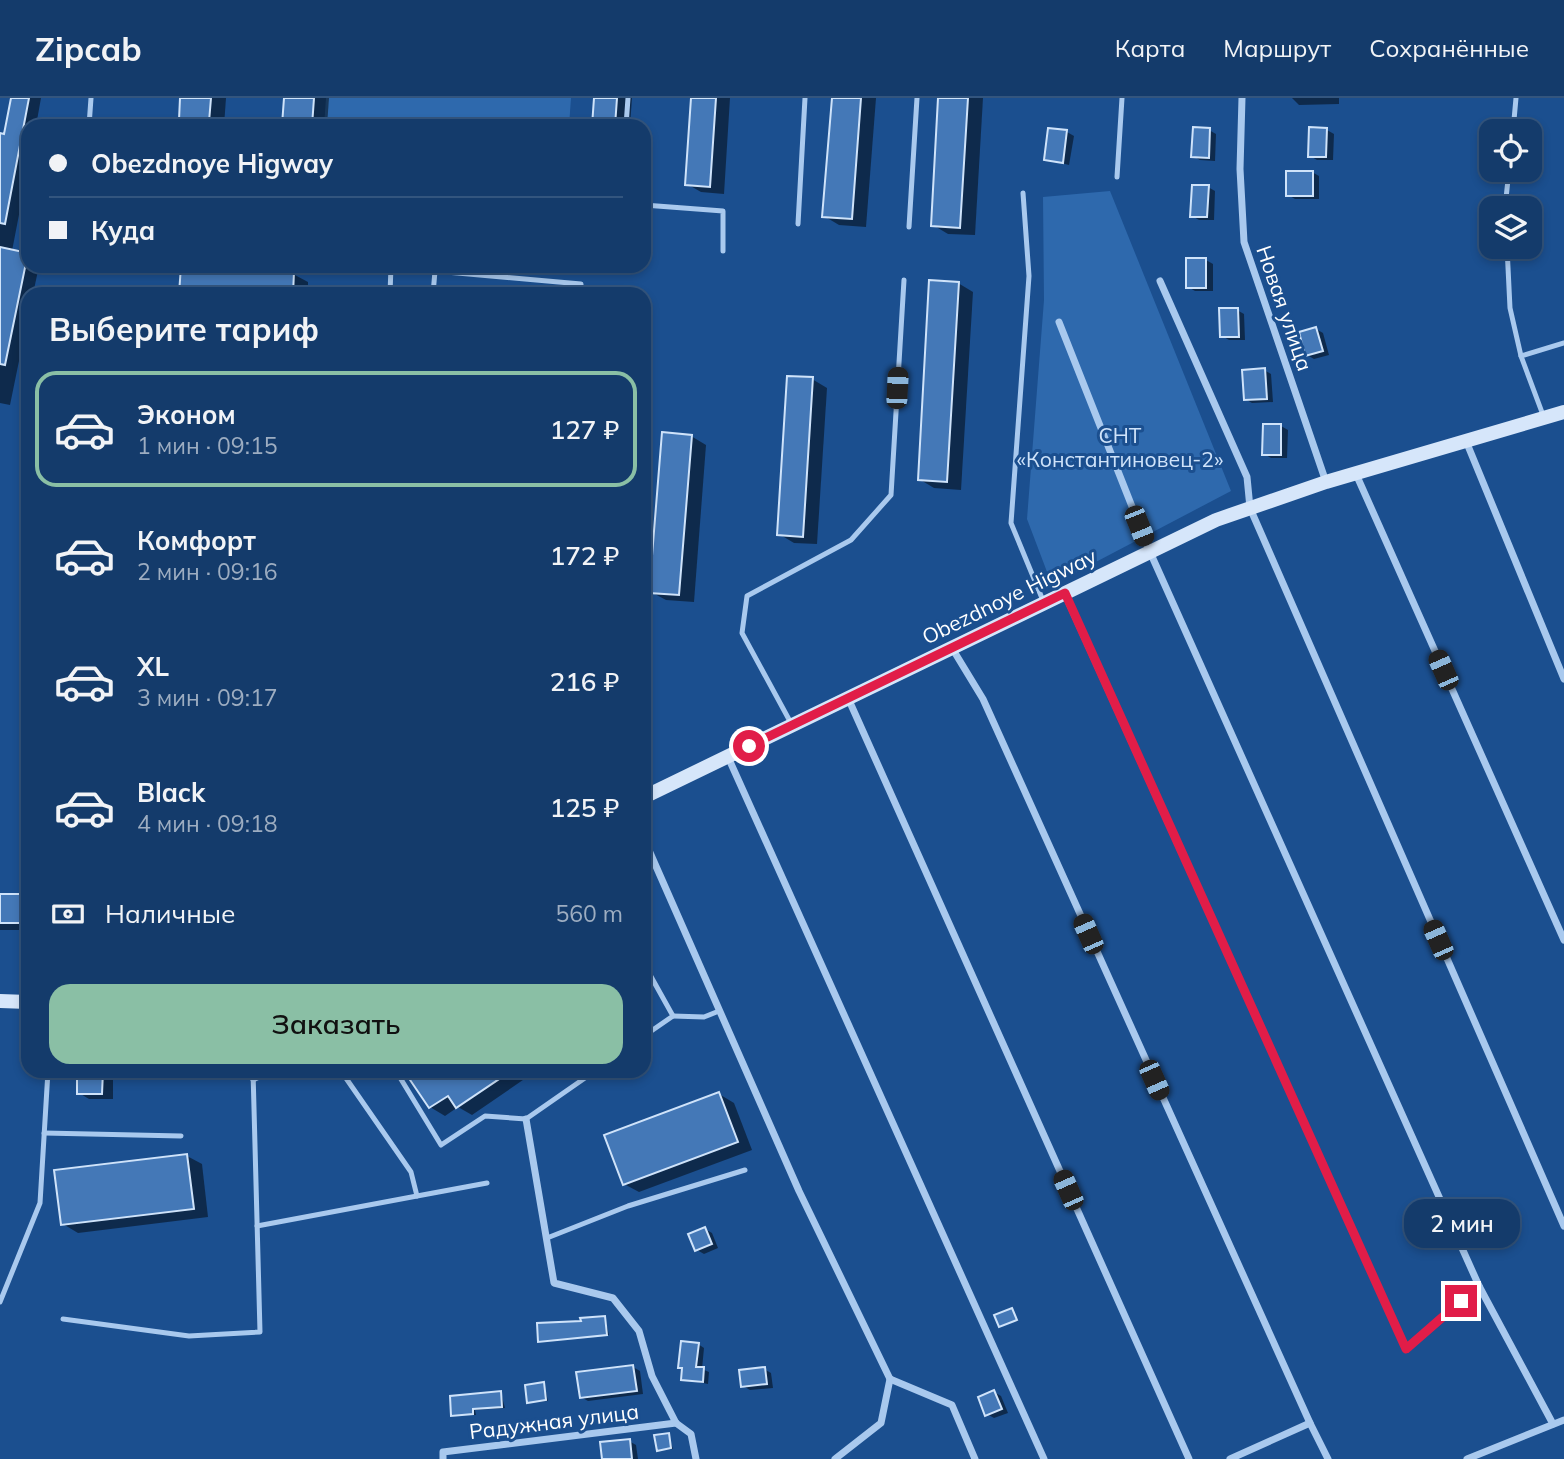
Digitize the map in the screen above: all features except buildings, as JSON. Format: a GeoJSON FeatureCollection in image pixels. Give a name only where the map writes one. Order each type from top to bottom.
{"type":"FeatureCollection","features":[{"type":"Feature","properties":{"kind":"main road","name":"Obezdnoye Higway"},"geometry":{"type":"LineString","coordinates":[[651,794],[1216,520],[1355,473],[1564,412]]}},
{"type":"Feature","properties":{"kind":"main road"},"geometry":{"type":"LineString","coordinates":[[0,1001],[21,1002]]}},
{"type":"Feature","properties":{"kind":"street","name":"Новая улица"},"geometry":{"type":"LineString","coordinates":[[1242,98],[1240,169],[1244,242],[1326,482]]}},
{"type":"Feature","properties":{"kind":"street"},"geometry":{"type":"LineString","coordinates":[[1160,281],[1247,477],[1250,508],[1564,1226]]}},
{"type":"Feature","properties":{"kind":"street"},"geometry":{"type":"LineString","coordinates":[[1059,322],[1150,552],[1479,1286],[1553,1424]]}},
{"type":"Feature","properties":{"kind":"street"},"geometry":{"type":"LineString","coordinates":[[1466,441],[1564,679]]}},
{"type":"Feature","properties":{"kind":"street"},"geometry":{"type":"LineString","coordinates":[[1355,473],[1564,940]]}},
{"type":"Feature","properties":{"kind":"street"},"geometry":{"type":"LineString","coordinates":[[1065,593],[1406,1349],[1479,1286]]}},
{"type":"Feature","properties":{"kind":"street"},"geometry":{"type":"LineString","coordinates":[[952,648],[983,699],[1328,1459]]}},
{"type":"Feature","properties":{"kind":"street"},"geometry":{"type":"LineString","coordinates":[[848,698],[1189,1459]]}},
{"type":"Feature","properties":{"kind":"street"},"geometry":{"type":"LineString","coordinates":[[727,756],[1044,1459]]}},
{"type":"Feature","properties":{"kind":"street"},"geometry":{"type":"LineString","coordinates":[[651,855],[799,1191],[890,1379],[881,1423],[835,1459]]}},
{"type":"Feature","properties":{"kind":"street"},"geometry":{"type":"LineString","coordinates":[[526,1119],[554,1283],[613,1298],[639,1331],[652,1376],[676,1423],[691,1434],[696,1459]]}},
{"type":"Feature","properties":{"kind":"street"},"geometry":{"type":"LineString","coordinates":[[890,1379],[952,1405],[975,1459]]}},
{"type":"Feature","properties":{"kind":"street"},"geometry":{"type":"LineString","coordinates":[[1467,1459],[1564,1420]]}},
{"type":"Feature","properties":{"kind":"street","name":"Радужная улица"},"geometry":{"type":"LineString","coordinates":[[443,1459],[443,1452],[676,1423]]}},
{"type":"Feature","properties":{"kind":"street"},"geometry":{"type":"LineString","coordinates":[[1230,1459],[1310,1423]]}},
{"type":"Feature","properties":{"kind":"lane"},"geometry":{"type":"LineString","coordinates":[[90,119],[91,98]]}},
{"type":"Feature","properties":{"kind":"lane"},"geometry":{"type":"LineString","coordinates":[[626,119],[628,98]]}},
{"type":"Feature","properties":{"kind":"lane"},"geometry":{"type":"LineString","coordinates":[[798,224],[805,98]]}},
{"type":"Feature","properties":{"kind":"lane"},"geometry":{"type":"LineString","coordinates":[[909,227],[917,98]]}},
{"type":"Feature","properties":{"kind":"lane"},"geometry":{"type":"LineString","coordinates":[[1117,177],[1122,98]]}},
{"type":"Feature","properties":{"kind":"lane"},"geometry":{"type":"LineString","coordinates":[[1514,119],[1516,98]]}},
{"type":"Feature","properties":{"kind":"lane"},"geometry":{"type":"LineString","coordinates":[[1023,193],[1029,276],[1011,523],[1044,603]]}},
{"type":"Feature","properties":{"kind":"lane"},"geometry":{"type":"LineString","coordinates":[[651,206],[723,211],[723,251]]}},
{"type":"Feature","properties":{"kind":"lane"},"geometry":{"type":"LineString","coordinates":[[1508,259],[1510,308],[1521,356],[1544,418]]}},
{"type":"Feature","properties":{"kind":"lane"},"geometry":{"type":"LineString","coordinates":[[458,273],[582,284],[582,287]]}},
{"type":"Feature","properties":{"kind":"lane"},"geometry":{"type":"LineString","coordinates":[[792,725],[742,632],[747,596],[851,540],[891,495],[904,280]]}},
{"type":"Feature","properties":{"kind":"lane"},"geometry":{"type":"LineString","coordinates":[[1521,356],[1564,343]]}},
{"type":"Feature","properties":{"kind":"lane"},"geometry":{"type":"LineString","coordinates":[[651,977],[673,1016]]}},
{"type":"Feature","properties":{"kind":"lane"},"geometry":{"type":"LineString","coordinates":[[651,1031],[673,1016],[704,1017],[719,1011]]}},
{"type":"Feature","properties":{"kind":"lane"},"geometry":{"type":"LineString","coordinates":[[0,1302],[40,1203],[48,1078]]}},
{"type":"Feature","properties":{"kind":"lane"},"geometry":{"type":"LineString","coordinates":[[63,1319],[189,1336],[260,1332],[253,1080],[257,1078]]}},
{"type":"Feature","properties":{"kind":"lane"},"geometry":{"type":"LineString","coordinates":[[346,1078],[411,1172],[418,1196]]}},
{"type":"Feature","properties":{"kind":"lane"},"geometry":{"type":"LineString","coordinates":[[400,1078],[441,1145],[485,1116],[526,1119],[585,1078]]}},
{"type":"Feature","properties":{"kind":"lane"},"geometry":{"type":"LineString","coordinates":[[44,1133],[181,1136]]}},
{"type":"Feature","properties":{"kind":"lane"},"geometry":{"type":"LineString","coordinates":[[547,1238],[628,1206],[745,1170]]}},
{"type":"Feature","properties":{"kind":"lane"},"geometry":{"type":"LineString","coordinates":[[257,1226],[486,1183]]}},
{"type":"Feature","properties":{"kind":"green space"},"geometry":{"type":"Polygon","coordinates":[[[326,98],[571,98],[570,119],[324,119],[326,98]]]}},
{"type":"Feature","properties":{"kind":"green space","name":"СНТ «Константиновец-2»"},"geometry":{"type":"Polygon","coordinates":[[[1110,191],[1231,491],[1052,585],[1027,519],[1044,300],[1043,197],[1110,191]]]}},
{"type":"Feature","properties":{"kind":"route"},"geometry":{"type":"LineString","coordinates":[[749,746],[1065,593],[1406,1349],[1461,1301]]}}]}
